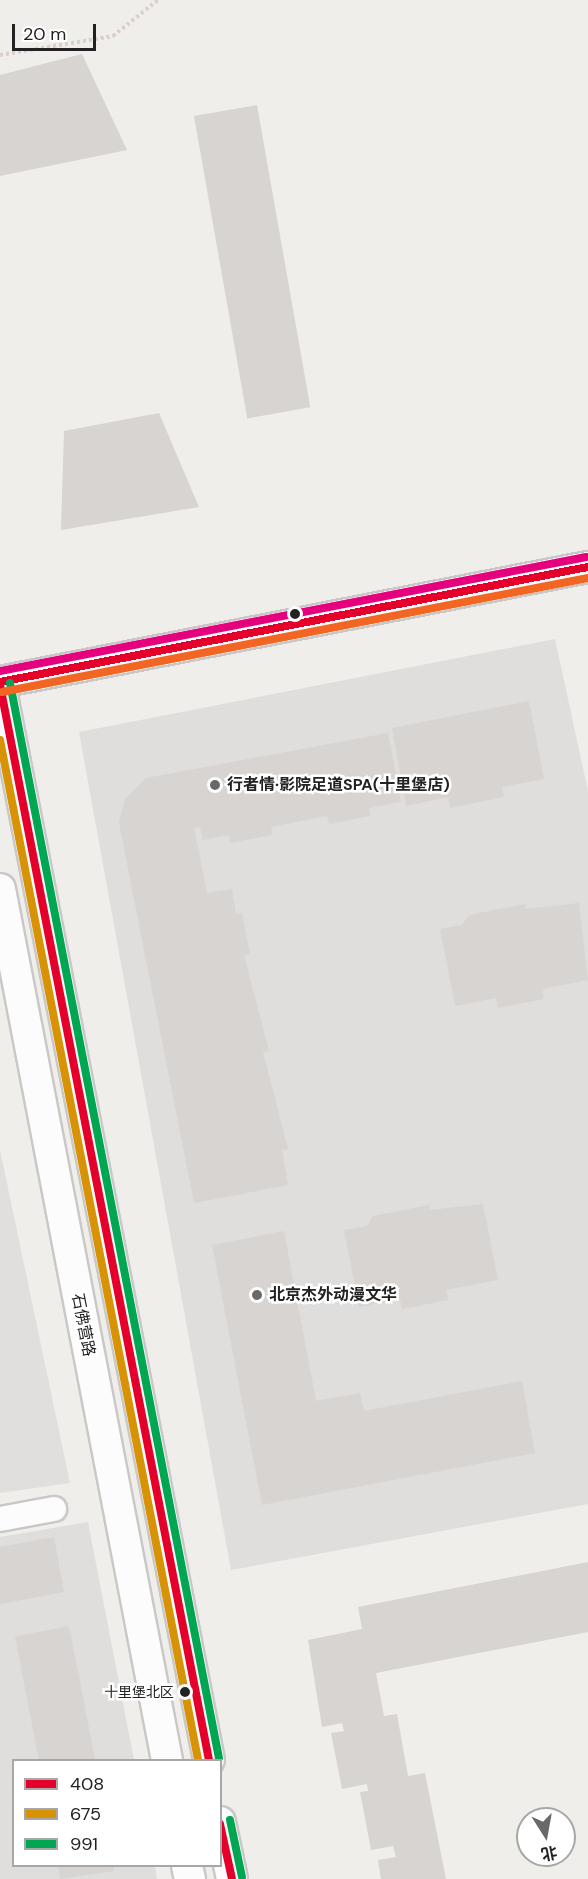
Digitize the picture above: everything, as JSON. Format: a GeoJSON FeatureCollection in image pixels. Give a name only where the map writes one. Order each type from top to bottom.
{"type":"FeatureCollection","features":[{"type":"Feature","properties":{"kind":"street"},"geometry":{"type":"LineString","coordinates":[[209,1759],[0,684],[588,567]]}},
{"type":"Feature","properties":{"kind":"street","name":"石佛营路"},"geometry":{"type":"LineString","coordinates":[[0,889],[167,1759]]}},
{"type":"Feature","properties":{"kind":"street"},"geometry":{"type":"LineString","coordinates":[[0,1519],[54,1509]]}},
{"type":"Feature","properties":{"kind":"street"},"geometry":{"type":"LineString","coordinates":[[222,1832],[232,1879]]}},
{"type":"Feature","properties":{"kind":"path"},"geometry":{"type":"LineString","coordinates":[[0,55],[112,36],[158,0]]}},
{"type":"Feature","properties":{"kind":"shaded area"},"geometry":{"type":"Polygon","coordinates":[[[555,639],[588,791],[588,1504],[231,1570],[79,732],[555,639]]]}},
{"type":"Feature","properties":{"kind":"shaded area"},"geometry":{"type":"Polygon","coordinates":[[[0,1150],[70,1483],[0,1493],[0,1150]]]}},
{"type":"Feature","properties":{"kind":"shaded area","name":"十里堡北区"},"geometry":{"type":"Polygon","coordinates":[[[88,1522],[134,1759],[12,1759],[12,1867],[155,1867],[157,1879],[0,1879],[0,1537],[88,1522]]]}},
{"type":"Feature","properties":{"kind":"building"},"geometry":{"type":"Polygon","coordinates":[[[82,54],[127,150],[0,176],[0,75],[82,54]]]}},
{"type":"Feature","properties":{"kind":"building"},"geometry":{"type":"Polygon","coordinates":[[[257,105],[310,407],[247,418],[194,116],[257,105]]]}},
{"type":"Feature","properties":{"kind":"building"},"geometry":{"type":"Polygon","coordinates":[[[159,413],[199,507],[61,530],[64,431],[159,413]]]}},
{"type":"Feature","properties":{"kind":"building"},"geometry":{"type":"Polygon","coordinates":[[[529,701],[544,779],[502,787],[504,797],[450,808],[448,797],[406,806],[392,728],[529,701]]]}},
{"type":"Feature","properties":{"kind":"building"},"geometry":{"type":"Polygon","coordinates":[[[388,733],[401,802],[369,808],[370,816],[329,824],[327,816],[271,827],[272,835],[230,843],[229,835],[203,840],[200,827],[194,828],[207,893],[232,889],[236,914],[242,913],[250,954],[244,955],[269,1051],[263,1052],[288,1149],[282,1150],[288,1185],[194,1203],[119,823],[125,799],[146,778],[388,733]]]}},
{"type":"Feature","properties":{"kind":"building"},"geometry":{"type":"Polygon","coordinates":[[[579,903],[588,980],[542,989],[544,999],[498,1008],[496,998],[455,1006],[440,929],[462,925],[469,915],[525,904],[526,909],[579,903]]]}},
{"type":"Feature","properties":{"kind":"building"},"geometry":{"type":"Polygon","coordinates":[[[483,1204],[498,1280],[446,1290],[448,1300],[402,1309],[400,1299],[359,1307],[344,1230],[367,1226],[373,1216],[429,1205],[430,1210],[483,1204]]]}},
{"type":"Feature","properties":{"kind":"building"},"geometry":{"type":"Polygon","coordinates":[[[284,1231],[316,1401],[360,1393],[364,1411],[522,1381],[535,1453],[262,1505],[212,1245],[284,1231]]]}},
{"type":"Feature","properties":{"kind":"building"},"geometry":{"type":"Polygon","coordinates":[[[54,1537],[64,1592],[0,1604],[0,1547],[54,1537]]]}},
{"type":"Feature","properties":{"kind":"building"},"geometry":{"type":"Polygon","coordinates":[[[588,1562],[588,1632],[376,1673],[384,1716],[397,1714],[408,1776],[425,1773],[446,1879],[381,1879],[378,1860],[396,1857],[393,1846],[371,1850],[360,1792],[368,1791],[367,1784],[342,1789],[331,1733],[344,1731],[342,1723],[322,1727],[308,1640],[362,1629],[358,1607],[588,1562]]]}},
{"type":"Feature","properties":{"kind":"building"},"geometry":{"type":"Polygon","coordinates":[[[69,1626],[95,1759],[39,1759],[15,1636],[69,1626]]]}},
{"type":"Feature","properties":{"kind":"building"},"geometry":{"type":"Polygon","coordinates":[[[58,1867],[113,1867],[114,1871],[60,1879],[58,1867]]]}},
{"type":"Feature","properties":{"kind":"transit line"},"geometry":{"type":"LineString","coordinates":[[0,671],[586,557]]}},
{"type":"Feature","properties":{"kind":"transit line","name":"408"},"geometry":{"type":"LineString","coordinates":[[0,682],[588,567]]}},
{"type":"Feature","properties":{"kind":"transit line"},"geometry":{"type":"LineString","coordinates":[[2,692],[588,578]]}},
{"type":"Feature","properties":{"kind":"transit line","name":"991"},"geometry":{"type":"LineString","coordinates":[[10,683],[219,1758]]}},
{"type":"Feature","properties":{"kind":"transit line","name":"408"},"geometry":{"type":"LineString","coordinates":[[0,685],[209,1759]]}},
{"type":"Feature","properties":{"kind":"transit line","name":"675"},"geometry":{"type":"LineString","coordinates":[[0,740],[198,1759]]}},
{"type":"Feature","properties":{"kind":"transit line","name":"991"},"geometry":{"type":"LineString","coordinates":[[230,1820],[242,1877]]}},
{"type":"Feature","properties":{"kind":"transit line","name":"408"},"geometry":{"type":"LineString","coordinates":[[222,1833],[232,1879]]}},
{"type":"Feature","properties":{"kind":"place","name":"行者情·影院足道SPA(十里堡店)"},"geometry":{"type":"Point","coordinates":[215,785]}},
{"type":"Feature","properties":{"kind":"place","name":"北京杰外动漫文华"},"geometry":{"type":"Point","coordinates":[257,1295]}},
{"type":"Feature","properties":{"kind":"place","name":"十里堡北区"},"geometry":{"type":"Point","coordinates":[185,1692]}}]}
